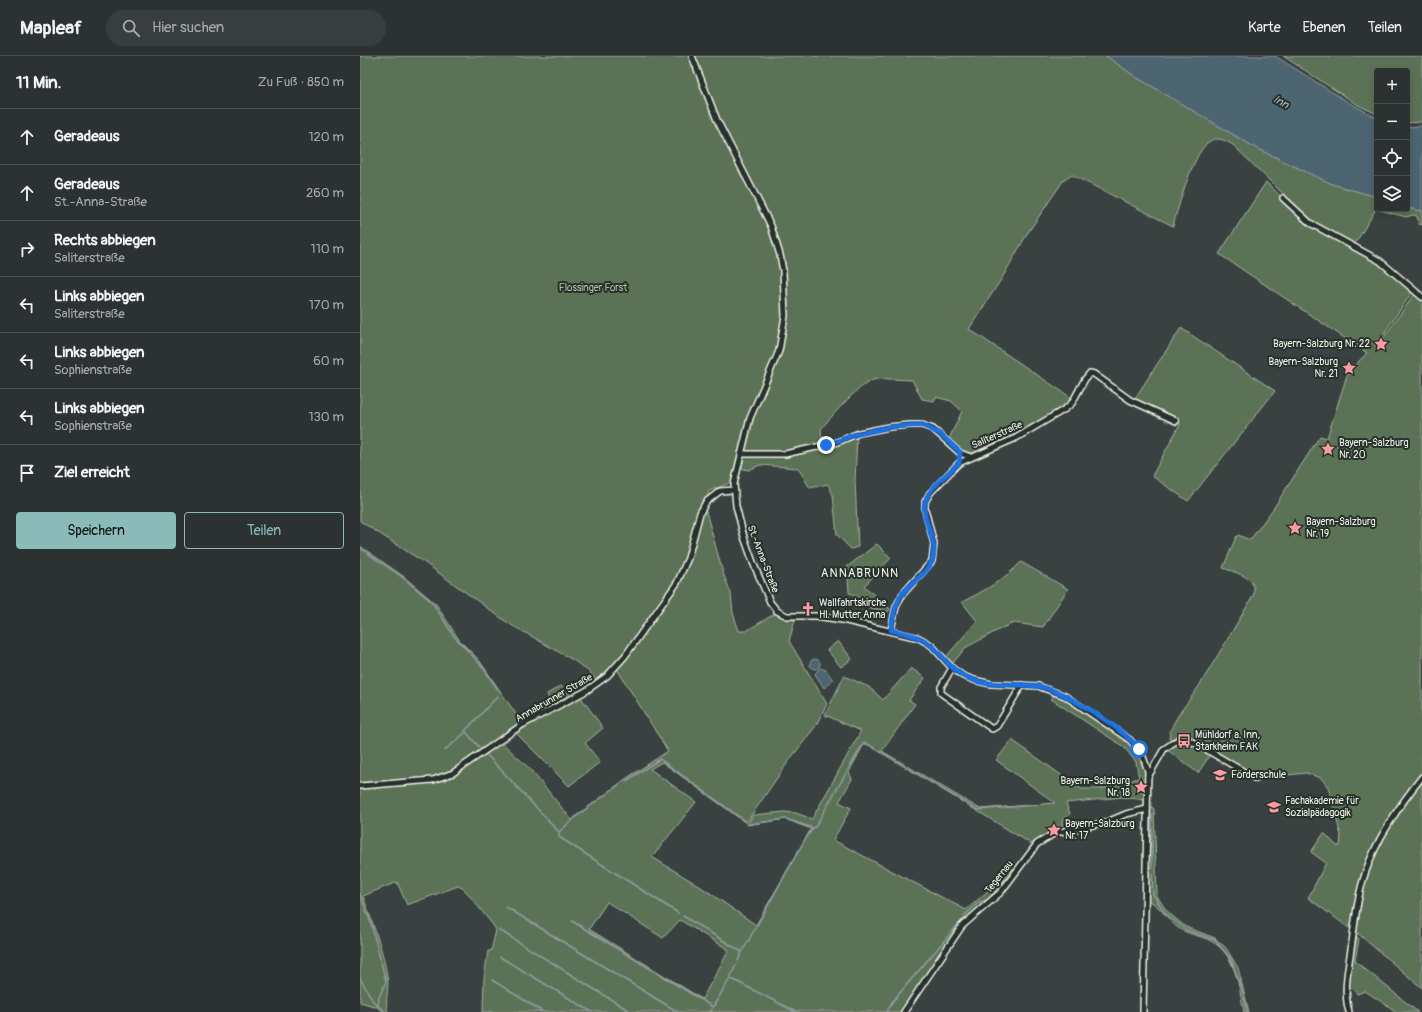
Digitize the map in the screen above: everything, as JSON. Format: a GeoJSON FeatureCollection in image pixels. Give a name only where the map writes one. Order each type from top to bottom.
{"type":"FeatureCollection","features":[{"type":"Feature","properties":{"kind":"street","name":"St.-Anna-Straße"},"geometry":{"type":"LineString","coordinates":[[692,56],[717,120],[772,226],[783,272],[785,316],[779,351],[752,412],[735,477],[734,490],[740,522],[766,596],[777,610],[786,616],[816,616],[837,619],[891,630],[925,640],[952,668],[963,676],[982,682],[1038,686],[1066,696],[1134,743],[1144,758],[1148,777]]}},
{"type":"Feature","properties":{"kind":"street"},"geometry":{"type":"LineString","coordinates":[[1283,198],[1310,223],[1380,261],[1422,297]]}},
{"type":"Feature","properties":{"kind":"street","name":"Saliterstraße"},"geometry":{"type":"LineString","coordinates":[[891,630],[896,607],[902,595],[932,561],[934,544],[924,509],[927,498],[941,480],[959,463],[1016,438],[1065,409],[1072,403],[1090,373],[1094,374],[1142,407],[1176,421]]}},
{"type":"Feature","properties":{"kind":"street"},"geometry":{"type":"LineString","coordinates":[[741,454],[785,454],[835,443],[859,433],[889,427],[922,425],[933,429],[960,452],[971,457]]}},
{"type":"Feature","properties":{"kind":"street"},"geometry":{"type":"LineString","coordinates":[[959,463],[960,452]]}},
{"type":"Feature","properties":{"kind":"street","name":"Annabrunner Straße"},"geometry":{"type":"LineString","coordinates":[[360,786],[433,780],[448,776],[522,725],[597,684],[626,656],[677,583],[688,558],[700,513],[706,502],[718,492],[734,490]]}},
{"type":"Feature","properties":{"kind":"street"},"geometry":{"type":"LineString","coordinates":[[952,668],[941,687],[941,693],[992,729],[997,726],[1022,685]]}},
{"type":"Feature","properties":{"kind":"street"},"geometry":{"type":"LineString","coordinates":[[1143,1012],[1148,777],[1164,749],[1179,739],[1186,739],[1198,744],[1256,779]]}},
{"type":"Feature","properties":{"kind":"street"},"geometry":{"type":"LineString","coordinates":[[1349,1012],[1346,999],[1346,982],[1360,895],[1366,869],[1393,819],[1422,777]]}},
{"type":"Feature","properties":{"kind":"street","name":"Tegernau"},"geometry":{"type":"LineString","coordinates":[[904,1012],[962,926],[1001,892],[1037,844],[1055,833],[1093,826],[1147,809]]}},
{"type":"Feature","properties":{"kind":"green space","name":"Flossinger Forst"},"geometry":{"type":"Polygon","coordinates":[[[360,56],[1106,56],[1136,77],[1256,148],[1332,184],[1374,196],[1374,212],[1355,244],[1315,225],[1233,145],[1220,139],[1212,140],[1205,145],[1199,154],[1188,179],[1173,226],[1072,175],[1063,181],[1027,234],[1002,278],[969,329],[1073,399],[1067,407],[1003,442],[977,452],[969,453],[961,450],[949,439],[962,411],[951,401],[936,397],[934,401],[922,399],[912,380],[877,379],[870,381],[855,392],[821,429],[823,447],[857,435],[855,481],[858,547],[851,549],[837,535],[833,495],[828,484],[810,488],[798,468],[760,465],[749,470],[739,468],[735,481],[709,491],[705,508],[723,573],[731,594],[733,613],[739,631],[746,631],[776,613],[795,620],[789,641],[827,704],[815,727],[788,762],[746,823],[662,762],[650,769],[696,802],[652,857],[701,887],[756,925],[811,829],[785,819],[747,825],[753,815],[784,812],[796,813],[812,819],[861,731],[825,715],[844,676],[869,687],[883,700],[911,668],[925,678],[909,700],[915,704],[882,751],[980,809],[1055,803],[996,760],[1012,740],[1081,789],[1101,789],[1139,778],[1136,762],[1124,747],[1051,699],[1055,694],[1088,712],[1114,730],[1135,747],[1140,754],[1144,765],[1145,800],[1122,797],[1066,803],[1070,814],[1062,821],[1063,829],[1044,837],[1033,845],[871,746],[866,744],[863,746],[849,772],[852,779],[839,802],[851,808],[833,840],[966,910],[997,883],[1001,882],[1012,868],[1016,869],[1003,888],[964,921],[903,1012],[483,1012],[484,979],[488,951],[491,951],[496,930],[493,925],[464,889],[458,886],[407,905],[397,882],[363,896],[383,956],[388,981],[388,1012],[383,1012],[377,1007],[360,1002],[360,546],[403,576],[436,604],[460,641],[479,660],[522,723],[501,742],[529,768],[572,820],[624,780],[668,751],[615,666],[597,681],[588,671],[573,660],[508,623],[425,563],[360,521],[360,56]],[[607,902],[589,929],[702,999],[729,950],[680,920],[663,938],[607,902]]]}},
{"type":"Feature","properties":{"kind":"green space"},"geometry":{"type":"Polygon","coordinates":[[[1283,56],[1422,56],[1422,122],[1410,123],[1410,68],[1374,68],[1374,113],[1358,105],[1283,56]]]}},
{"type":"Feature","properties":{"kind":"green space"},"geometry":{"type":"Polygon","coordinates":[[[1266,182],[1309,224],[1377,260],[1413,291],[1378,342],[1381,341],[1415,294],[1422,299],[1422,774],[1405,798],[1367,862],[1363,872],[1352,930],[1308,898],[1326,863],[1311,852],[1324,833],[1337,846],[1340,846],[1341,836],[1328,787],[1321,778],[1306,773],[1269,777],[1252,775],[1193,739],[1182,736],[1169,739],[1170,732],[1176,718],[1199,686],[1253,596],[1253,585],[1246,577],[1223,568],[1236,537],[1238,535],[1250,540],[1273,509],[1320,436],[1327,438],[1348,372],[1367,353],[1219,254],[1266,182]]]}},
{"type":"Feature","properties":{"kind":"green space","name":"Flossinger Forst"},"geometry":{"type":"Polygon","coordinates":[[[1410,209],[1422,211],[1422,225],[1419,224],[1417,216],[1413,215],[1406,217],[1387,212],[1410,212],[1410,209]]]}},
{"type":"Feature","properties":{"kind":"green space"},"geometry":{"type":"Polygon","coordinates":[[[1181,328],[1275,391],[1188,501],[1152,476],[1180,424],[1153,413],[1133,401],[1181,328]]]}},
{"type":"Feature","properties":{"kind":"green space"},"geometry":{"type":"Polygon","coordinates":[[[877,544],[891,558],[864,586],[890,609],[888,612],[867,607],[856,595],[849,593],[848,576],[844,569],[877,544]]]}},
{"type":"Feature","properties":{"kind":"green space"},"geometry":{"type":"Polygon","coordinates":[[[1021,562],[1068,589],[1043,627],[1014,623],[965,648],[953,663],[946,657],[977,621],[962,602],[993,585],[1021,562]]]}},
{"type":"Feature","properties":{"kind":"green space"},"geometry":{"type":"Polygon","coordinates":[[[838,641],[852,659],[841,667],[827,650],[838,641]]]}},
{"type":"Feature","properties":{"kind":"green space"},"geometry":{"type":"Polygon","coordinates":[[[561,686],[571,696],[580,696],[603,728],[585,743],[600,762],[569,786],[516,733],[552,711],[552,706],[547,694],[561,686]]]}},
{"type":"Feature","properties":{"kind":"green space"},"geometry":{"type":"Polygon","coordinates":[[[1176,742],[1188,742],[1210,755],[1198,773],[1166,749],[1176,742]]]}},
{"type":"Feature","properties":{"kind":"green space"},"geometry":{"type":"Polygon","coordinates":[[[1422,781],[1422,988],[1356,932],[1363,888],[1371,862],[1387,830],[1422,781]]]}},
{"type":"Feature","properties":{"kind":"green space"},"geometry":{"type":"Polygon","coordinates":[[[1150,806],[1154,809],[1157,896],[1166,910],[1186,927],[1215,938],[1226,948],[1238,968],[1249,1012],[1244,1012],[1235,972],[1226,954],[1211,941],[1185,932],[1177,927],[1155,904],[1148,901],[1150,806]]]}},
{"type":"Feature","properties":{"kind":"green space"},"geometry":{"type":"Polygon","coordinates":[[[1356,936],[1359,939],[1355,961],[1418,1012],[1397,1012],[1365,991],[1357,994],[1355,990],[1348,986],[1356,936]]]}},
{"type":"Feature","properties":{"kind":"water","name":"Inn"},"geometry":{"type":"Polygon","coordinates":[[[1106,56],[1275,56],[1348,102],[1374,116],[1374,196],[1332,184],[1256,148],[1136,77],[1106,56]]]}},
{"type":"Feature","properties":{"kind":"water"},"geometry":{"type":"Polygon","coordinates":[[[1422,126],[1422,211],[1410,209],[1410,127],[1422,126]]]}},
{"type":"Feature","properties":{"kind":"water"},"geometry":{"type":"Polygon","coordinates":[[[813,659],[817,659],[819,660],[819,668],[813,669],[810,666],[810,662],[813,659]]]}},
{"type":"Feature","properties":{"kind":"water"},"geometry":{"type":"Polygon","coordinates":[[[820,668],[826,670],[833,680],[824,688],[815,674],[820,668]]]}},
{"type":"Feature","properties":{"kind":"waterway"},"geometry":{"type":"LineString","coordinates":[[360,548],[402,577],[432,602],[454,636],[481,665],[499,691]]}},
{"type":"Feature","properties":{"kind":"waterway"},"geometry":{"type":"LineString","coordinates":[[481,749],[465,731],[498,696]]}},
{"type":"Feature","properties":{"kind":"waterway"},"geometry":{"type":"LineString","coordinates":[[445,750],[465,733]]}},
{"type":"Feature","properties":{"kind":"waterway"},"geometry":{"type":"LineString","coordinates":[[742,952],[804,841],[815,827],[864,742],[977,810],[1036,805]]}},
{"type":"Feature","properties":{"kind":"waterway"},"geometry":{"type":"LineString","coordinates":[[487,755],[559,832],[559,837],[678,913]]}},
{"type":"Feature","properties":{"kind":"waterway"},"geometry":{"type":"LineString","coordinates":[[626,781],[660,759],[745,821]]}},
{"type":"Feature","properties":{"kind":"waterway"},"geometry":{"type":"LineString","coordinates":[[559,832],[580,813],[620,784]]}},
{"type":"Feature","properties":{"kind":"waterway"},"geometry":{"type":"LineString","coordinates":[[1152,815],[1152,868]]}},
{"type":"Feature","properties":{"kind":"waterway"},"geometry":{"type":"LineString","coordinates":[[749,824],[786,819],[813,828]]}},
{"type":"Feature","properties":{"kind":"waterway"},"geometry":{"type":"LineString","coordinates":[[964,916],[979,902],[987,900],[1013,870]]}},
{"type":"Feature","properties":{"kind":"waterway"},"geometry":{"type":"LineString","coordinates":[[1152,874],[1153,894],[1165,913],[1186,930],[1215,940],[1231,959],[1243,993],[1247,1012]]}},
{"type":"Feature","properties":{"kind":"waterway"},"geometry":{"type":"LineString","coordinates":[[360,894],[371,923],[386,982],[379,997],[378,1006]]}},
{"type":"Feature","properties":{"kind":"waterway"},"geometry":{"type":"LineString","coordinates":[[506,907],[678,1012]]}},
{"type":"Feature","properties":{"kind":"waterway"},"geometry":{"type":"LineString","coordinates":[[683,916],[742,952],[738,961]]}},
{"type":"Feature","properties":{"kind":"waterway"},"geometry":{"type":"LineString","coordinates":[[887,1012],[892,1002],[962,920]]}},
{"type":"Feature","properties":{"kind":"waterway"},"geometry":{"type":"LineString","coordinates":[[572,921],[713,1007],[710,1012]]}},
{"type":"Feature","properties":{"kind":"waterway"},"geometry":{"type":"LineString","coordinates":[[499,930],[631,1012]]}},
{"type":"Feature","properties":{"kind":"waterway"},"geometry":{"type":"LineString","coordinates":[[500,957],[592,1012]]}},
{"type":"Feature","properties":{"kind":"waterway"},"geometry":{"type":"LineString","coordinates":[[736,965],[730,978],[796,1012]]}},
{"type":"Feature","properties":{"kind":"waterway"},"geometry":{"type":"LineString","coordinates":[[360,978],[373,1001],[385,1012]]}},
{"type":"Feature","properties":{"kind":"waterway"},"geometry":{"type":"LineString","coordinates":[[713,1007],[730,978]]}},
{"type":"Feature","properties":{"kind":"waterway"},"geometry":{"type":"LineString","coordinates":[[492,980],[543,1012]]}},
{"type":"Feature","properties":{"kind":"place","name":"Bayern-Salzburg Nr. 22"},"geometry":{"type":"Point","coordinates":[1381,344]}},
{"type":"Feature","properties":{"kind":"place","name":"Bayern-Salzburg Nr. 21"},"geometry":{"type":"Point","coordinates":[1349,368]}},
{"type":"Feature","properties":{"kind":"place","name":"Bayern-Salzburg Nr. 20"},"geometry":{"type":"Point","coordinates":[1328,449]}},
{"type":"Feature","properties":{"kind":"place","name":"Bayern-Salzburg Nr. 19"},"geometry":{"type":"Point","coordinates":[1295,528]}},
{"type":"Feature","properties":{"kind":"place","name":"Wallfahrtskirche Hl. Mutter Anna"},"geometry":{"type":"Point","coordinates":[808,609]}},
{"type":"Feature","properties":{"kind":"place","name":"Mühldorf a. Inn, Starkheim FAK"},"geometry":{"type":"Point","coordinates":[1184,741]}},
{"type":"Feature","properties":{"kind":"place","name":"Förderschule"},"geometry":{"type":"Point","coordinates":[1220,775]}},
{"type":"Feature","properties":{"kind":"place","name":"Bayern-Salzburg Nr. 18"},"geometry":{"type":"Point","coordinates":[1141,787]}},
{"type":"Feature","properties":{"kind":"place","name":"Fachakademie für Sozialpädagogik"},"geometry":{"type":"Point","coordinates":[1274,807]}},
{"type":"Feature","properties":{"kind":"place","name":"Bayern-Salzburg Nr. 17"},"geometry":{"type":"Point","coordinates":[1054,830]}},
{"type":"Feature","properties":{"kind":"district","name":"ANNABRUNN"},"geometry":{"type":"Point","coordinates":[860,573]}},
{"type":"Feature","properties":{"kind":"route"},"geometry":{"type":"LineString","coordinates":[[826,445],[854,435],[889,427],[901,425],[922,425],[933,429],[960,452],[959,463],[934,488],[925,502],[924,506],[926,518],[931,530],[934,544],[932,561],[927,569],[902,595],[896,607],[891,630],[925,640],[932,645],[949,666],[968,678],[991,684],[1038,686],[1066,696],[1126,736],[1139,749]]}}]}
